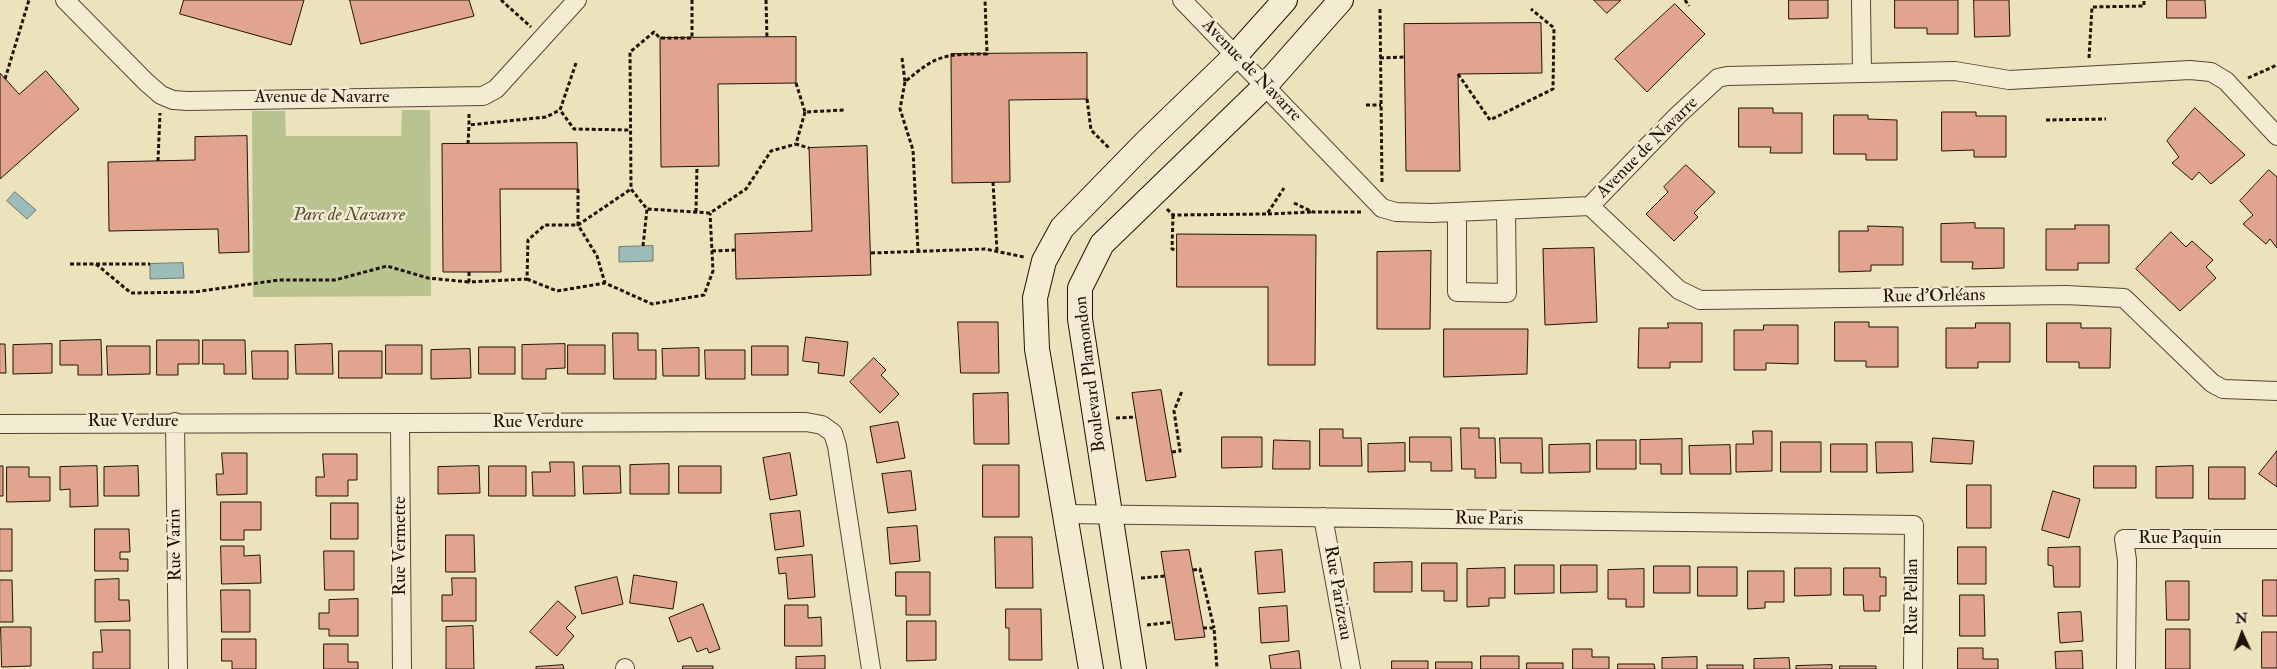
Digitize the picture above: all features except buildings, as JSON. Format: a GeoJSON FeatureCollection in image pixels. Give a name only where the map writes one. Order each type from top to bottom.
{"type":"FeatureCollection","features":[{"type":"Feature","properties":{"kind":"street","name":"Avenue de Navarre"},"geometry":{"type":"LineString","coordinates":[[65,0],[138,75],[161,94],[174,100],[188,101],[483,96],[496,89],[577,0]]}},
{"type":"Feature","properties":{"kind":"street","name":"Avenue de Navarre"},"geometry":{"type":"LineString","coordinates":[[1182,0],[1382,208],[1396,212],[1457,212],[1590,206],[1677,116],[1718,78],[1748,75],[1955,71],[2009,80],[2190,70],[2211,72],[2230,86]]}},
{"type":"Feature","properties":{"kind":"street"},"geometry":{"type":"LineString","coordinates":[[1091,669],[1037,349],[1035,298],[1044,261],[1062,228],[1124,164],[1235,56],[1285,0]]}},
{"type":"Feature","properties":{"kind":"street","name":"Boulevard Plamondon"},"geometry":{"type":"LineString","coordinates":[[1134,669],[1080,319],[1080,288],[1102,244],[1265,86],[1341,0]]}},
{"type":"Feature","properties":{"kind":"street"},"geometry":{"type":"LineString","coordinates":[[1861,0],[1862,73]]}},
{"type":"Feature","properties":{"kind":"street"},"geometry":{"type":"LineString","coordinates":[[2230,86],[2277,136]]}},
{"type":"Feature","properties":{"kind":"street","name":"Rue d'Orléans"},"geometry":{"type":"LineString","coordinates":[[1590,206],[1678,290],[1700,300],[2066,296],[2124,298],[2212,383],[2223,389],[2277,391]]}},
{"type":"Feature","properties":{"kind":"street"},"geometry":{"type":"LineString","coordinates":[[1457,212],[1457,292],[1507,293],[1506,210]]}},
{"type":"Feature","properties":{"kind":"street","name":"Rue Verdure"},"geometry":{"type":"LineString","coordinates":[[0,424],[175,422],[806,422],[822,425],[833,432],[837,446],[871,669]]}},
{"type":"Feature","properties":{"kind":"street","name":"Rue Varin"},"geometry":{"type":"LineString","coordinates":[[175,422],[178,669]]}},
{"type":"Feature","properties":{"kind":"street","name":"Rue Vermette"},"geometry":{"type":"LineString","coordinates":[[400,423],[402,669]]}},
{"type":"Feature","properties":{"kind":"street","name":"Rue Paris"},"geometry":{"type":"LineString","coordinates":[[1064,514],[1914,525]]}},
{"type":"Feature","properties":{"kind":"street","name":"Rue Parizeau"},"geometry":{"type":"LineString","coordinates":[[1323,517],[1351,669]]}},
{"type":"Feature","properties":{"kind":"street","name":"Rue Pellan"},"geometry":{"type":"LineString","coordinates":[[1913,669],[1914,525]]}},
{"type":"Feature","properties":{"kind":"street","name":"Rue Paquin"},"geometry":{"type":"LineString","coordinates":[[2126,669],[2127,560],[2124,539],[2277,540]]}},
{"type":"Feature","properties":{"kind":"path"},"geometry":{"type":"LineString","coordinates":[[5,79],[29,0]]}},
{"type":"Feature","properties":{"kind":"path"},"geometry":{"type":"LineString","coordinates":[[501,0],[542,38]]}},
{"type":"Feature","properties":{"kind":"path"},"geometry":{"type":"LineString","coordinates":[[643,246],[647,209],[631,189],[630,52],[654,32],[660,38],[692,38],[692,0]]}},
{"type":"Feature","properties":{"kind":"path"},"geometry":{"type":"LineString","coordinates":[[766,0],[766,38]]}},
{"type":"Feature","properties":{"kind":"path"},"geometry":{"type":"LineString","coordinates":[[905,82],[926,64],[951,54],[987,54],[985,0]]}},
{"type":"Feature","properties":{"kind":"path"},"geometry":{"type":"LineString","coordinates":[[1685,0],[1689,6]]}},
{"type":"Feature","properties":{"kind":"path"},"geometry":{"type":"LineString","coordinates":[[2088,76],[2092,8],[2144,6],[2144,0]]}},
{"type":"Feature","properties":{"kind":"path"},"geometry":{"type":"LineString","coordinates":[[1153,195],[1173,215],[1365,212],[1382,208],[1380,9]]}},
{"type":"Feature","properties":{"kind":"path"},"geometry":{"type":"LineString","coordinates":[[1458,74],[1490,120],[1553,89],[1554,28],[1531,9]]}},
{"type":"Feature","properties":{"kind":"path"},"geometry":{"type":"LineString","coordinates":[[1380,58],[1404,56]]}},
{"type":"Feature","properties":{"kind":"path"},"geometry":{"type":"LineString","coordinates":[[902,58],[905,82],[900,109],[913,150],[918,251]]}},
{"type":"Feature","properties":{"kind":"path"},"geometry":{"type":"LineString","coordinates":[[469,125],[546,117],[560,110],[576,63]]}},
{"type":"Feature","properties":{"kind":"path"},"geometry":{"type":"LineString","coordinates":[[2230,86],[2277,65]]}},
{"type":"Feature","properties":{"kind":"path"},"geometry":{"type":"LineString","coordinates":[[796,83],[805,112],[796,144]]}},
{"type":"Feature","properties":{"kind":"path"},"geometry":{"type":"LineString","coordinates":[[158,161],[161,94]]}},
{"type":"Feature","properties":{"kind":"path"},"geometry":{"type":"LineString","coordinates":[[468,97],[468,144]]}},
{"type":"Feature","properties":{"kind":"path"},"geometry":{"type":"LineString","coordinates":[[1087,99],[1091,130],[1124,164]]}},
{"type":"Feature","properties":{"kind":"path"},"geometry":{"type":"LineString","coordinates":[[1366,105],[1381,105]]}},
{"type":"Feature","properties":{"kind":"path"},"geometry":{"type":"LineString","coordinates":[[560,110],[574,129],[630,130]]}},
{"type":"Feature","properties":{"kind":"path"},"geometry":{"type":"LineString","coordinates":[[805,112],[844,110]]}},
{"type":"Feature","properties":{"kind":"path"},"geometry":{"type":"LineString","coordinates":[[2046,120],[2106,119]]}},
{"type":"Feature","properties":{"kind":"path"},"geometry":{"type":"LineString","coordinates":[[647,209],[710,213],[746,189],[771,151],[796,144],[809,148]]}},
{"type":"Feature","properties":{"kind":"path"},"geometry":{"type":"LineString","coordinates":[[696,212],[697,166]]}},
{"type":"Feature","properties":{"kind":"path"},"geometry":{"type":"LineString","coordinates":[[993,182],[997,251]]}},
{"type":"Feature","properties":{"kind":"path"},"geometry":{"type":"LineString","coordinates":[[1267,214],[1284,188]]}},
{"type":"Feature","properties":{"kind":"path"},"geometry":{"type":"LineString","coordinates":[[578,189],[578,224],[597,256],[605,283]]}},
{"type":"Feature","properties":{"kind":"path"},"geometry":{"type":"LineString","coordinates":[[527,279],[528,240],[545,225],[578,224],[631,189]]}},
{"type":"Feature","properties":{"kind":"path"},"geometry":{"type":"LineString","coordinates":[[1294,203],[1313,212]]}},
{"type":"Feature","properties":{"kind":"path"},"geometry":{"type":"LineString","coordinates":[[96,264],[131,293],[194,292],[279,280],[335,280],[387,266],[428,278],[469,282],[527,279],[557,291],[605,283],[652,304],[704,295],[713,271],[710,213]]}},
{"type":"Feature","properties":{"kind":"path"},"geometry":{"type":"LineString","coordinates":[[1173,215],[1172,248],[1178,250]]}},
{"type":"Feature","properties":{"kind":"path"},"geometry":{"type":"LineString","coordinates":[[871,253],[985,249],[1044,261]]}},
{"type":"Feature","properties":{"kind":"path"},"geometry":{"type":"LineString","coordinates":[[712,251],[735,250]]}},
{"type":"Feature","properties":{"kind":"path"},"geometry":{"type":"LineString","coordinates":[[70,264],[150,264]]}},
{"type":"Feature","properties":{"kind":"path"},"geometry":{"type":"LineString","coordinates":[[469,272],[469,282]]}},
{"type":"Feature","properties":{"kind":"path"},"geometry":{"type":"LineString","coordinates":[[1172,452],[1180,451],[1174,411],[1182,390]]}},
{"type":"Feature","properties":{"kind":"path"},"geometry":{"type":"LineString","coordinates":[[1193,570],[1200,569],[1214,628],[1218,669]]}},
{"type":"Feature","properties":{"kind":"path"},"geometry":{"type":"LineString","coordinates":[[1203,628],[1214,628]]}},
{"type":"Feature","properties":{"kind":"green space","name":"Parc de Navarre"},"geometry":{"type":"Polygon","coordinates":[[[402,110],[430,110],[431,296],[253,297],[252,111],[285,111],[286,136],[401,136],[402,110]]]}},
{"type":"Feature","properties":{"kind":"water"},"geometry":{"type":"Polygon","coordinates":[[[15,192],[36,210],[27,219],[7,201],[15,192]]]}},
{"type":"Feature","properties":{"kind":"water"},"geometry":{"type":"Polygon","coordinates":[[[653,246],[653,261],[619,262],[619,247],[653,246]]]}},
{"type":"Feature","properties":{"kind":"water"},"geometry":{"type":"Polygon","coordinates":[[[183,263],[184,278],[150,279],[150,264],[183,263]]]}}]}
